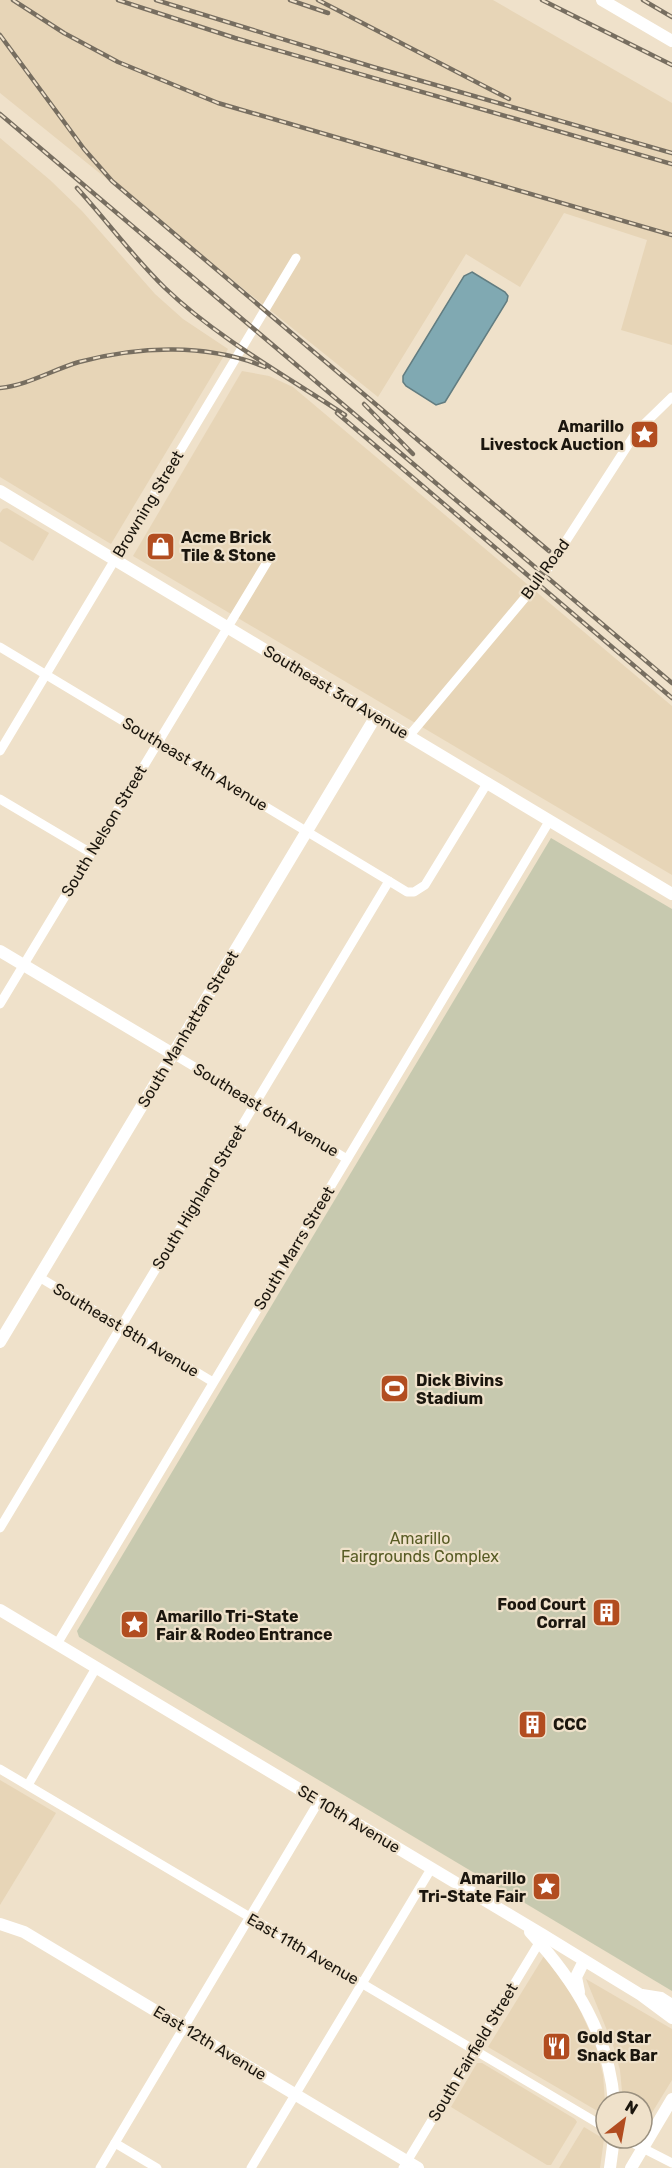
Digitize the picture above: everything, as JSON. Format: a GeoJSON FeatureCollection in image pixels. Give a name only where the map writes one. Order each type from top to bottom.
{"type":"FeatureCollection","features":[{"type":"Feature","properties":{"kind":"main road"},"geometry":{"type":"LineString","coordinates":[[602,0],[672,41]]}},
{"type":"Feature","properties":{"kind":"main road","name":"Southeast 3rd Avenue"},"geometry":{"type":"LineString","coordinates":[[1,494],[114,559],[672,894]]}},
{"type":"Feature","properties":{"kind":"main road","name":"South Manhattan Street"},"geometry":{"type":"LineString","coordinates":[[0,1342],[376,716]]}},
{"type":"Feature","properties":{"kind":"main road","name":"Southeast 6th Avenue"},"geometry":{"type":"LineString","coordinates":[[0,951],[173,1054]]}},
{"type":"Feature","properties":{"kind":"main road","name":"SE 10th Avenue"},"geometry":{"type":"LineString","coordinates":[[0,1610],[521,1922],[541,1939]]}},
{"type":"Feature","properties":{"kind":"main road","name":"East 12th Avenue"},"geometry":{"type":"LineString","coordinates":[[0,1924],[24,1932],[296,2095],[409,2166]]}},
{"type":"Feature","properties":{"kind":"main road"},"geometry":{"type":"LineString","coordinates":[[541,1939],[584,1961],[641,1995],[672,2018]]}},
{"type":"Feature","properties":{"kind":"main road"},"geometry":{"type":"LineString","coordinates":[[541,1939],[579,1993],[605,2050],[612,2090]]}},
{"type":"Feature","properties":{"kind":"main road"},"geometry":{"type":"LineString","coordinates":[[579,1993],[576,1977],[584,1961]]}},
{"type":"Feature","properties":{"kind":"main road"},"geometry":{"type":"LineString","coordinates":[[641,1995],[661,1998],[672,2005]]}},
{"type":"Feature","properties":{"kind":"main road"},"geometry":{"type":"LineString","coordinates":[[654,2129],[672,2099]]}},
{"type":"Feature","properties":{"kind":"main road"},"geometry":{"type":"LineString","coordinates":[[610,2168],[612,2150]]}},
{"type":"Feature","properties":{"kind":"main road"},"geometry":{"type":"LineString","coordinates":[[631,2168],[642,2150]]}},
{"type":"Feature","properties":{"kind":"street","name":"Browning Street"},"geometry":{"type":"LineString","coordinates":[[0,751],[296,258]]}},
{"type":"Feature","properties":{"kind":"street","name":"Bull Road"},"geometry":{"type":"LineString","coordinates":[[409,736],[544,575],[637,431],[672,397]]}},
{"type":"Feature","properties":{"kind":"street","name":"South Nelson Street"},"geometry":{"type":"LineString","coordinates":[[0,1004],[272,554]]}},
{"type":"Feature","properties":{"kind":"street","name":"Southeast 4th Avenue"},"geometry":{"type":"LineString","coordinates":[[0,647],[389,880]]}},
{"type":"Feature","properties":{"kind":"street"},"geometry":{"type":"LineString","coordinates":[[389,880],[407,892],[414,892],[425,885],[488,782]]}},
{"type":"Feature","properties":{"kind":"street"},"geometry":{"type":"LineString","coordinates":[[0,798],[91,853]]}},
{"type":"Feature","properties":{"kind":"street","name":"South Marrs Street"},"geometry":{"type":"LineString","coordinates":[[57,1644],[550,820]]}},
{"type":"Feature","properties":{"kind":"street","name":"South Highland Street"},"geometry":{"type":"LineString","coordinates":[[0,1528],[389,880]]}},
{"type":"Feature","properties":{"kind":"street","name":"Southeast 6th Avenue"},"geometry":{"type":"LineString","coordinates":[[173,1054],[347,1159]]}},
{"type":"Feature","properties":{"kind":"street","name":"Southeast 8th Avenue"},"geometry":{"type":"LineString","coordinates":[[39,1277],[213,1382]]}},
{"type":"Feature","properties":{"kind":"street"},"geometry":{"type":"LineString","coordinates":[[28,1785],[96,1668]]}},
{"type":"Feature","properties":{"kind":"street","name":"East 11th Avenue"},"geometry":{"type":"LineString","coordinates":[[0,1769],[594,2121]]}},
{"type":"Feature","properties":{"kind":"street"},"geometry":{"type":"LineString","coordinates":[[100,2168],[319,1801]]}},
{"type":"Feature","properties":{"kind":"street"},"geometry":{"type":"LineString","coordinates":[[251,2168],[431,1869]]}},
{"type":"Feature","properties":{"kind":"street","name":"South Fairfield Street"},"geometry":{"type":"LineString","coordinates":[[409,2166],[541,1939]]}},
{"type":"Feature","properties":{"kind":"street"},"geometry":{"type":"LineString","coordinates":[[115,2143],[158,2168]]}},
{"type":"Feature","properties":{"kind":"street"},"geometry":{"type":"LineString","coordinates":[[647,2150],[672,2163]]}},
{"type":"Feature","properties":{"kind":"shaded area"},"geometry":{"type":"Polygon","coordinates":[[[0,0],[493,0],[672,103],[672,345],[621,330],[647,240],[564,213],[520,287],[466,254],[378,397],[0,93],[0,0]]]}},
{"type":"Feature","properties":{"kind":"shaded area"},"geometry":{"type":"Polygon","coordinates":[[[0,138],[50,180],[82,211],[155,294],[183,319],[228,349],[111,544],[0,477],[0,138]]]}},
{"type":"Feature","properties":{"kind":"shaded area"},"geometry":{"type":"Polygon","coordinates":[[[242,371],[269,376],[293,387],[672,706],[672,875],[133,556],[242,371]]]}},
{"type":"Feature","properties":{"kind":"shaded area"},"geometry":{"type":"Polygon","coordinates":[[[7,508],[49,533],[33,561],[0,541],[0,513],[7,508]]]}},
{"type":"Feature","properties":{"kind":"shaded area"},"geometry":{"type":"Polygon","coordinates":[[[0,1780],[56,1813],[0,1905],[0,1780]]]}},
{"type":"Feature","properties":{"kind":"shaded area"},"geometry":{"type":"Polygon","coordinates":[[[544,1956],[574,1997],[595,2043],[604,2090],[594,2090],[594,2109],[488,2047],[544,1956]]]}},
{"type":"Feature","properties":{"kind":"shaded area"},"geometry":{"type":"Polygon","coordinates":[[[586,1979],[672,2029],[672,2080],[654,2109],[654,2090],[622,2090],[620,2070],[613,2045],[586,1979]]]}},
{"type":"Feature","properties":{"kind":"shaded area"},"geometry":{"type":"Polygon","coordinates":[[[477,2063],[482,2063],[575,2119],[577,2122],[551,2165],[547,2165],[451,2107],[477,2063]]]}},
{"type":"Feature","properties":{"kind":"shaded area"},"geometry":{"type":"Polygon","coordinates":[[[584,2127],[594,2133],[594,2150],[602,2150],[600,2168],[559,2168],[584,2127]]]}},
{"type":"Feature","properties":{"kind":"green space","name":"Amarillo Fairgrounds Complex"},"geometry":{"type":"Polygon","coordinates":[[[551,838],[672,909],[672,1991],[79,1637],[77,1631],[551,838]]]}},
{"type":"Feature","properties":{"kind":"water"},"geometry":{"type":"Polygon","coordinates":[[[472,272],[505,292],[508,296],[507,301],[445,402],[436,405],[406,386],[403,376],[464,276],[472,272]]]}},
{"type":"Feature","properties":{"kind":"railway"},"geometry":{"type":"LineString","coordinates":[[13,0],[64,33],[118,62],[218,103],[672,235]]}},
{"type":"Feature","properties":{"kind":"railway"},"geometry":{"type":"LineString","coordinates":[[118,0],[235,38],[672,164]]}},
{"type":"Feature","properties":{"kind":"railway"},"geometry":{"type":"LineString","coordinates":[[156,0],[373,67],[672,153]]}},
{"type":"Feature","properties":{"kind":"railway"},"geometry":{"type":"LineString","coordinates":[[290,0],[328,13]]}},
{"type":"Feature","properties":{"kind":"railway"},"geometry":{"type":"LineString","coordinates":[[318,0],[509,99]]}},
{"type":"Feature","properties":{"kind":"railway"},"geometry":{"type":"LineString","coordinates":[[542,0],[672,65]]}},
{"type":"Feature","properties":{"kind":"railway"},"geometry":{"type":"LineString","coordinates":[[643,0],[672,17]]}},
{"type":"Feature","properties":{"kind":"railway"},"geometry":{"type":"LineString","coordinates":[[0,35],[84,149],[112,181],[549,551]]}},
{"type":"Feature","properties":{"kind":"railway"},"geometry":{"type":"LineString","coordinates":[[0,114],[672,683]]}},
{"type":"Feature","properties":{"kind":"railway"},"geometry":{"type":"LineString","coordinates":[[77,188],[142,264],[185,306],[252,355],[345,415]]}},
{"type":"Feature","properties":{"kind":"railway"},"geometry":{"type":"LineString","coordinates":[[0,388],[30,381],[79,362],[149,350],[220,354],[265,367]]}},
{"type":"Feature","properties":{"kind":"railway"},"geometry":{"type":"LineString","coordinates":[[364,404],[413,454]]}},
{"type":"Feature","properties":{"kind":"railway"},"geometry":{"type":"LineString","coordinates":[[337,413],[672,698]]}},
{"type":"Feature","properties":{"kind":"place","name":"Amarillo Livestock Auction"},"geometry":{"type":"Point","coordinates":[645,435]}},
{"type":"Feature","properties":{"kind":"place","name":"Acme Brick Tile & Stone"},"geometry":{"type":"Point","coordinates":[160,546]}},
{"type":"Feature","properties":{"kind":"place","name":"Dick Bivins Stadium"},"geometry":{"type":"Point","coordinates":[395,1389]}},
{"type":"Feature","properties":{"kind":"place","name":"Food Court Corral"},"geometry":{"type":"Point","coordinates":[607,1613]}},
{"type":"Feature","properties":{"kind":"place","name":"Amarillo Tri-State Fair & Rodeo Entrance"},"geometry":{"type":"Point","coordinates":[135,1625]}},
{"type":"Feature","properties":{"kind":"place","name":"CCC"},"geometry":{"type":"Point","coordinates":[532,1724]}},
{"type":"Feature","properties":{"kind":"place","name":"Amarillo Tri-State Fair"},"geometry":{"type":"Point","coordinates":[547,1887]}},
{"type":"Feature","properties":{"kind":"place","name":"Gold Star Snack Bar"},"geometry":{"type":"Point","coordinates":[556,2046]}}]}
